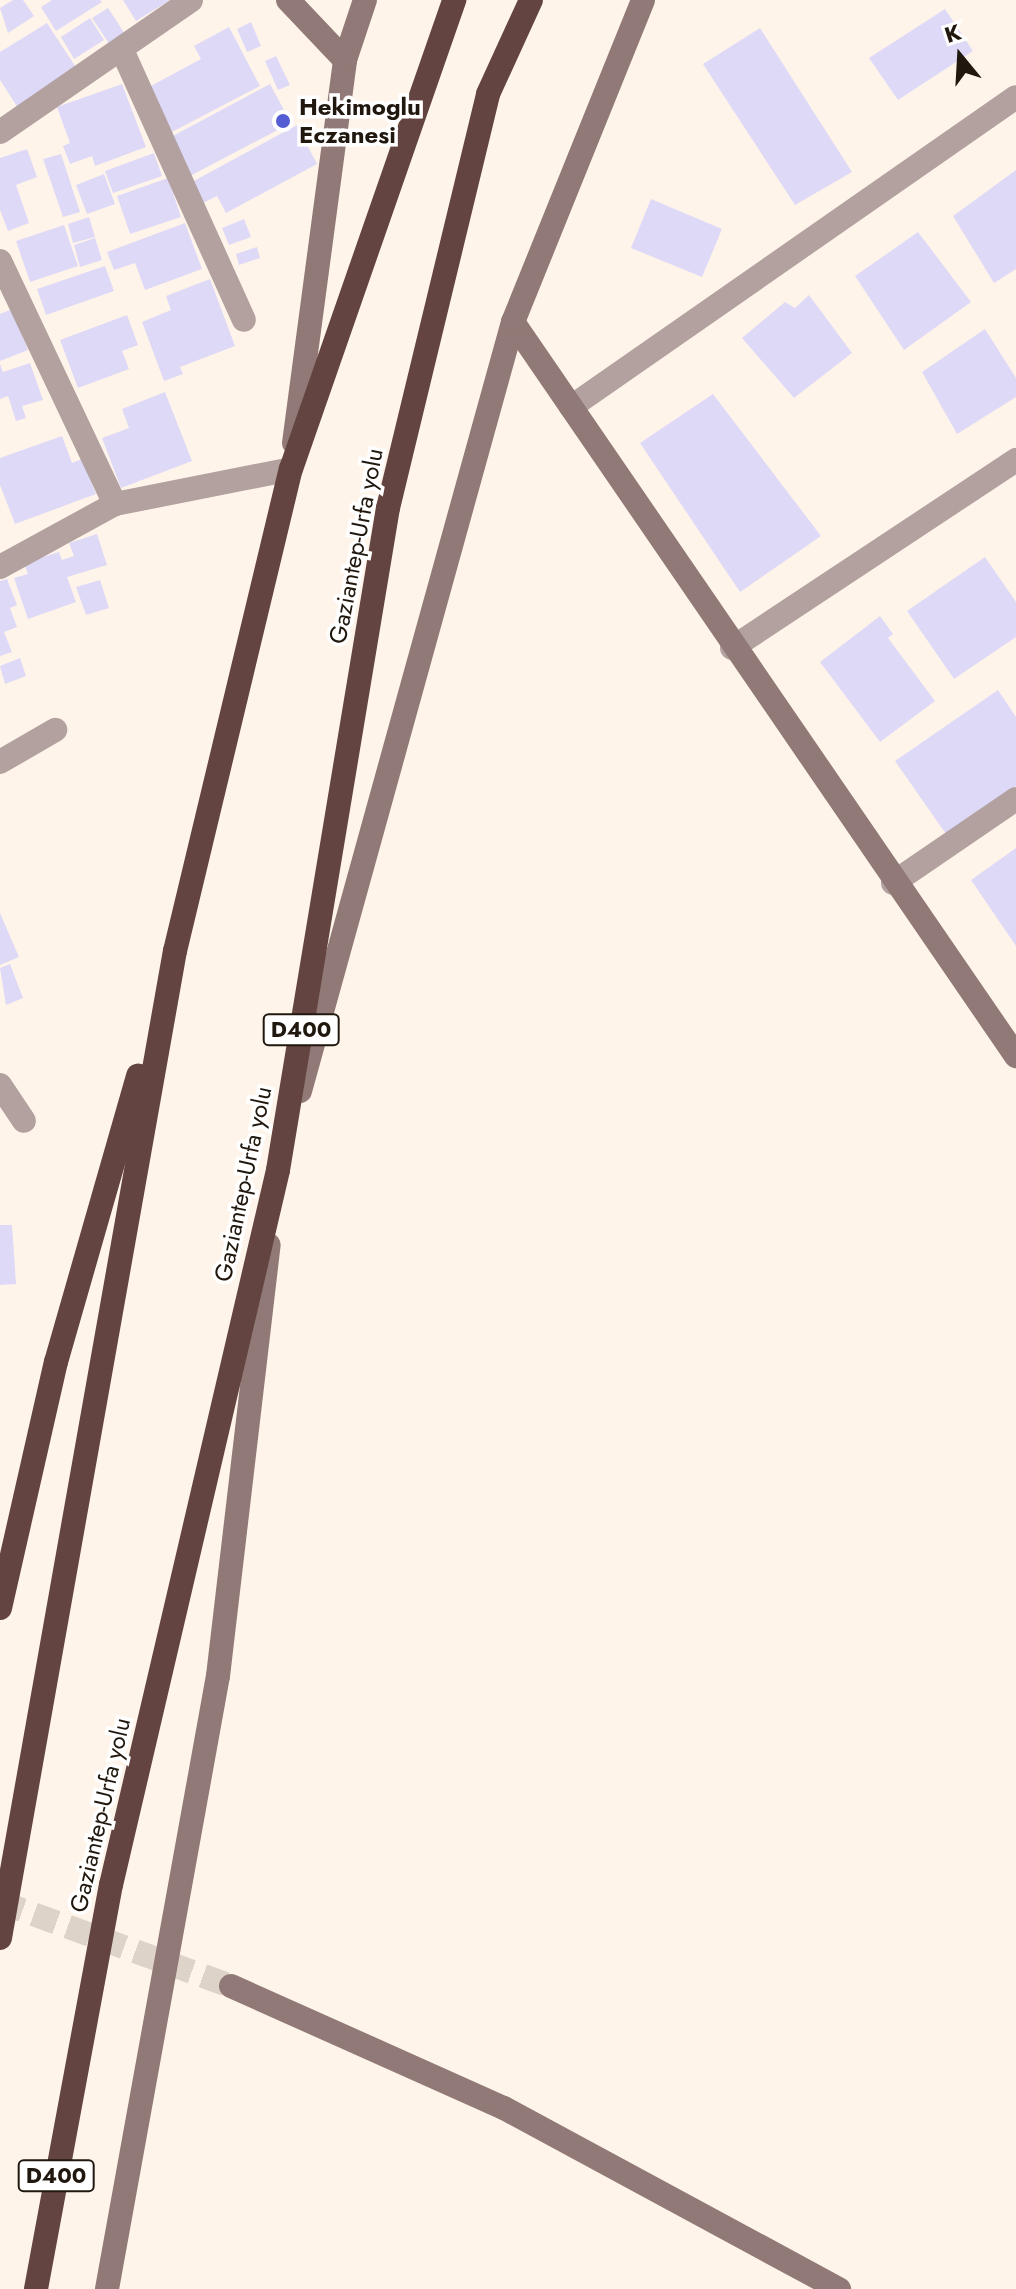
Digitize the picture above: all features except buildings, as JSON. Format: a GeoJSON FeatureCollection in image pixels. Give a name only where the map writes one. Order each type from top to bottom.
{"type":"FeatureCollection","features":[{"type":"Feature","properties":{"kind":"highway"},"geometry":{"type":"LineString","coordinates":[[0,1608],[56,1362],[175,951],[291,469],[454,0]]}},
{"type":"Feature","properties":{"kind":"highway","name":"Gaziantep-Urfa yolu"},"geometry":{"type":"LineString","coordinates":[[36,2289],[111,1885],[278,1170],[388,508],[488,94],[531,0]]}},
{"type":"Feature","properties":{"kind":"highway"},"geometry":{"type":"LineString","coordinates":[[0,1938],[175,951]]}},
{"type":"Feature","properties":{"kind":"street"},"geometry":{"type":"LineString","coordinates":[[4,121],[122,50],[191,0]]}},
{"type":"Feature","properties":{"kind":"street"},"geometry":{"type":"LineString","coordinates":[[288,0],[345,60]]}},
{"type":"Feature","properties":{"kind":"street"},"geometry":{"type":"LineString","coordinates":[[0,567],[115,504],[291,469],[345,60],[365,0]]}},
{"type":"Feature","properties":{"kind":"street"},"geometry":{"type":"LineString","coordinates":[[107,2289],[218,1676],[278,1170],[513,322],[643,0]]}},
{"type":"Feature","properties":{"kind":"street"},"geometry":{"type":"LineString","coordinates":[[122,50],[244,320]]}},
{"type":"Feature","properties":{"kind":"street"},"geometry":{"type":"LineString","coordinates":[[571,407],[1016,97]]}},
{"type":"Feature","properties":{"kind":"street"},"geometry":{"type":"LineString","coordinates":[[0,261],[115,504]]}},
{"type":"Feature","properties":{"kind":"street"},"geometry":{"type":"LineString","coordinates":[[513,322],[893,883],[1016,1056]]}},
{"type":"Feature","properties":{"kind":"street"},"geometry":{"type":"LineString","coordinates":[[732,648],[1016,460]]}},
{"type":"Feature","properties":{"kind":"street"},"geometry":{"type":"LineString","coordinates":[[0,762],[55,730]]}},
{"type":"Feature","properties":{"kind":"street"},"geometry":{"type":"LineString","coordinates":[[893,883],[1016,799]]}},
{"type":"Feature","properties":{"kind":"street"},"geometry":{"type":"LineString","coordinates":[[0,1085],[24,1121]]}},
{"type":"Feature","properties":{"kind":"street"},"geometry":{"type":"LineString","coordinates":[[231,1986],[504,2108],[839,2289]]}},
{"type":"Feature","properties":{"kind":"tunnel"},"geometry":{"type":"LineString","coordinates":[[0,1902],[231,1986]]}},
{"type":"Feature","properties":{"kind":"place","name":"Hekimoglu Eczanesi"},"geometry":{"type":"Point","coordinates":[283,121]}}]}
